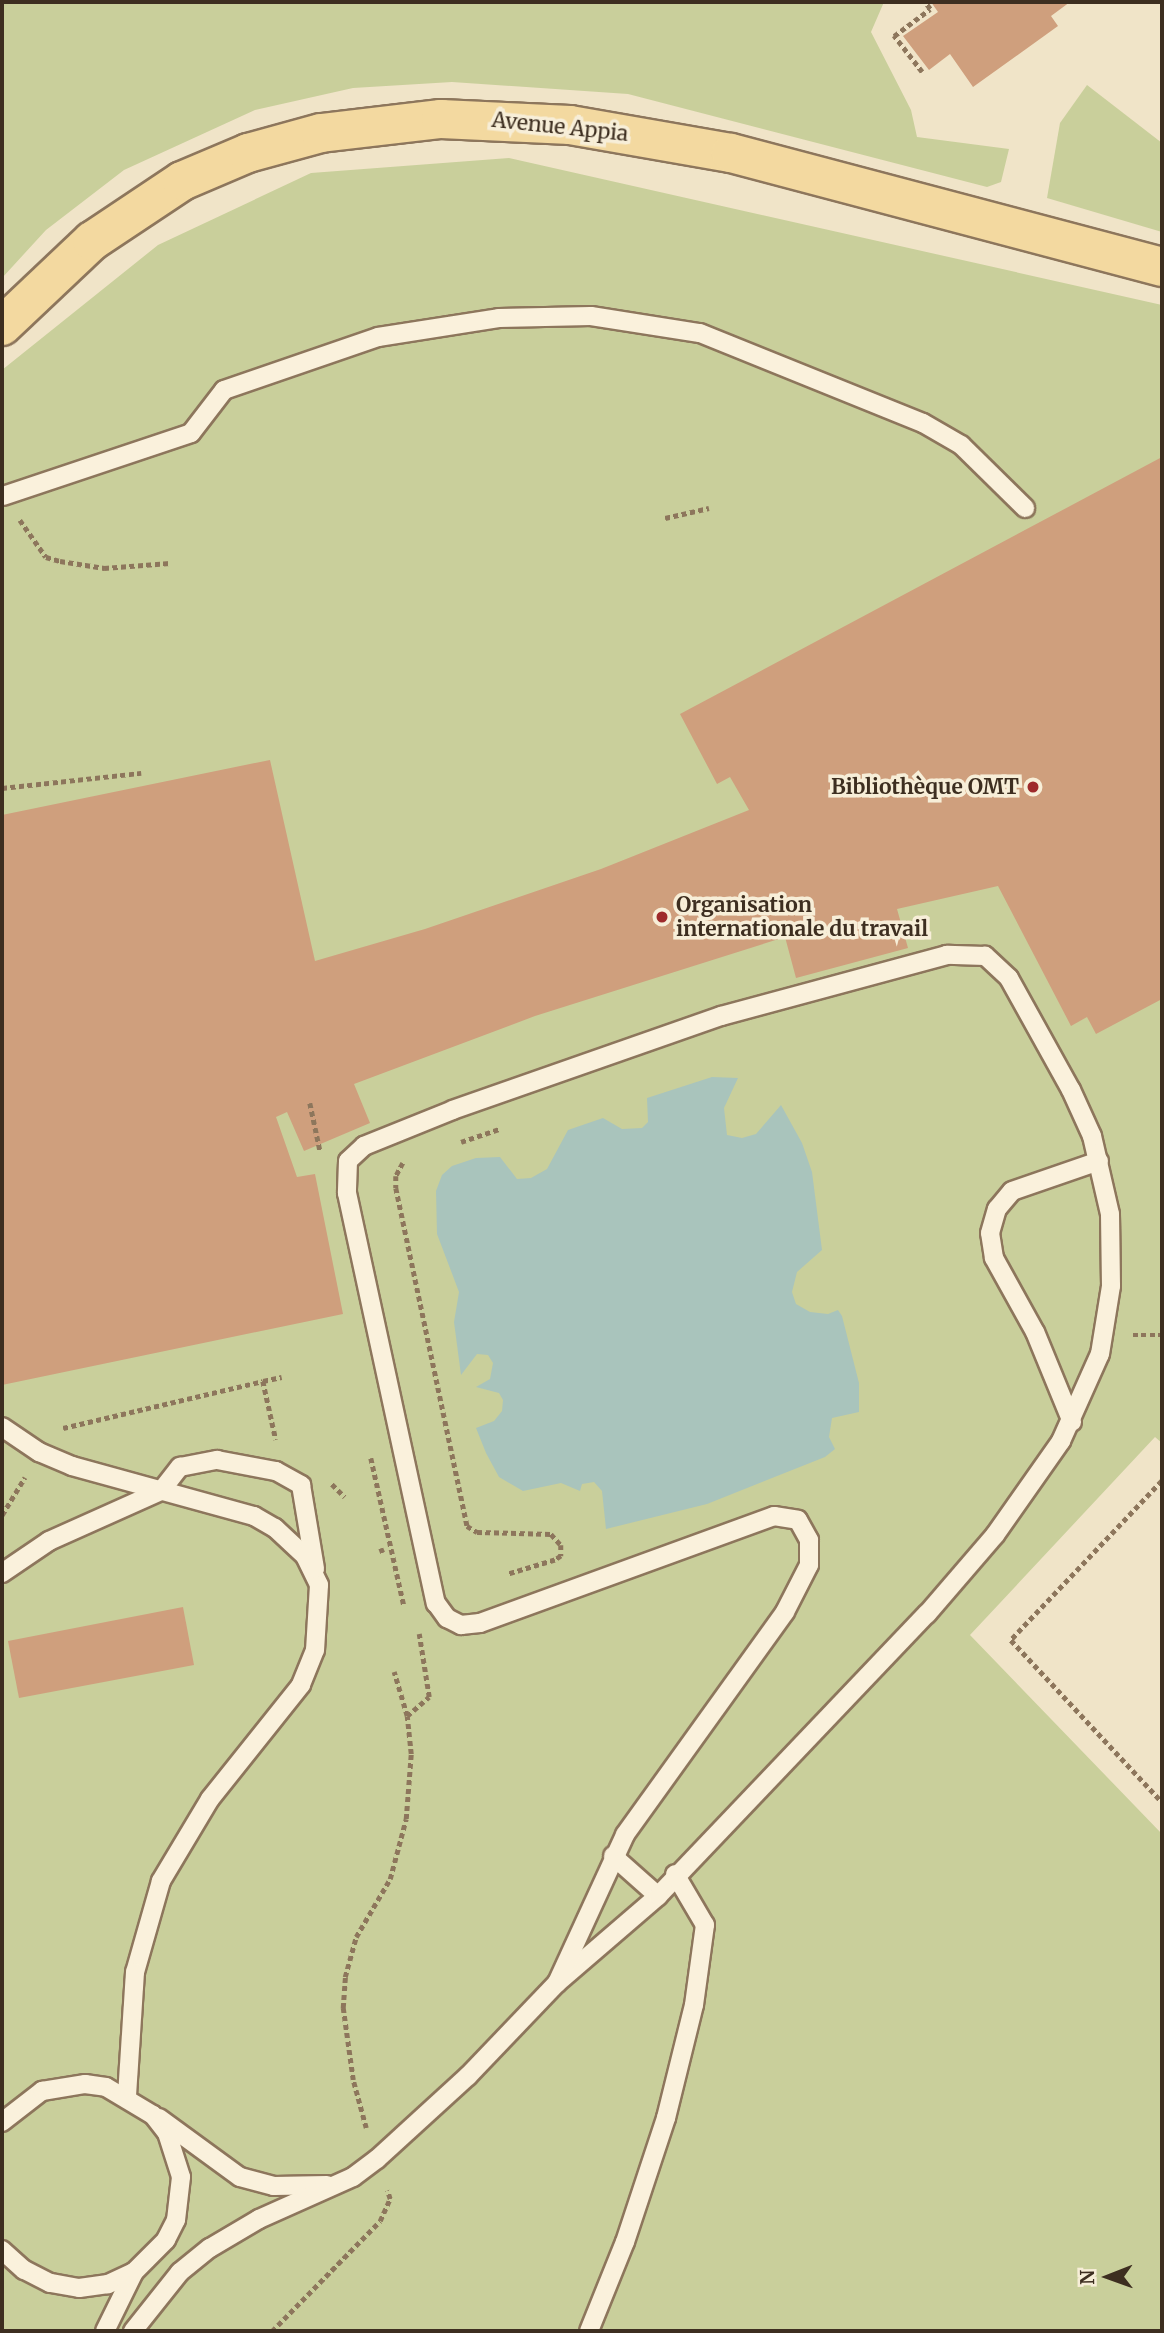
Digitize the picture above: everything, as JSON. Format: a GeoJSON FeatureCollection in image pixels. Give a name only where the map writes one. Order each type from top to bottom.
{"type":"FeatureCollection","features":[{"type":"Feature","properties":{"kind":"main road","name":"Avenue Appia"},"geometry":{"type":"LineString","coordinates":[[2,326],[92,241],[181,181],[248,153],[308,136],[355,126],[441,119],[570,125],[731,153],[1162,267]]}},
{"type":"Feature","properties":{"kind":"lane"},"geometry":{"type":"LineString","coordinates":[[2,497],[191,433],[224,390],[378,337],[499,318],[591,316],[700,333],[923,423],[961,445],[1025,508]]}},
{"type":"Feature","properties":{"kind":"lane"},"geometry":{"type":"LineString","coordinates":[[133,2331],[180,2272],[209,2249],[250,2224],[334,2185],[377,2160],[468,2076],[558,1983],[658,1896],[675,1874],[927,1614],[1034,1483],[1072,1422],[1100,1354],[1111,1286],[1110,1214],[1099,1161],[1071,1090],[1002,968],[985,956],[958,953],[721,1016],[453,1110],[354,1151],[348,1161],[347,1193],[436,1603],[447,1618],[461,1625],[480,1623],[774,1516],[797,1520],[809,1540],[809,1565],[785,1612],[613,1856],[558,1983]]}},
{"type":"Feature","properties":{"kind":"lane"},"geometry":{"type":"LineString","coordinates":[[1072,1422],[1040,1343],[994,1258],[990,1233],[997,1209],[1012,1191],[1099,1161]]}},
{"type":"Feature","properties":{"kind":"lane"},"geometry":{"type":"LineString","coordinates":[[2,1427],[38,1452],[161,1491],[254,1516],[292,1543],[315,1571]]}},
{"type":"Feature","properties":{"kind":"lane"},"geometry":{"type":"LineString","coordinates":[[2,1573],[49,1541],[161,1491],[172,1472],[196,1462],[248,1464],[295,1478],[306,1505],[319,1584],[315,1650],[301,1685],[211,1799],[161,1881],[135,1972],[127,2095]]}},
{"type":"Feature","properties":{"kind":"lane"},"geometry":{"type":"LineString","coordinates":[[613,1856],[658,1896]]}},
{"type":"Feature","properties":{"kind":"lane"},"geometry":{"type":"LineString","coordinates":[[589,2331],[625,2242],[666,2118],[694,2005],[705,1925],[675,1874]]}},
{"type":"Feature","properties":{"kind":"lane"},"geometry":{"type":"LineString","coordinates":[[2,2122],[23,2102],[63,2085],[106,2087],[127,2095],[153,2115],[174,2126],[240,2177],[274,2186],[334,2185]]}},
{"type":"Feature","properties":{"kind":"lane"},"geometry":{"type":"LineString","coordinates":[[104,2331],[134,2272],[166,2240],[181,2198],[176,2153],[153,2115]]}},
{"type":"Feature","properties":{"kind":"lane"},"geometry":{"type":"LineString","coordinates":[[2,2250],[24,2270],[50,2283],[79,2288],[108,2284],[134,2272]]}},
{"type":"Feature","properties":{"kind":"path"},"geometry":{"type":"LineString","coordinates":[[922,72],[894,36],[930,9],[925,2]]}},
{"type":"Feature","properties":{"kind":"path"},"geometry":{"type":"LineString","coordinates":[[2,497],[47,557],[104,568],[170,563]]}},
{"type":"Feature","properties":{"kind":"path"},"geometry":{"type":"LineString","coordinates":[[665,518],[709,508]]}},
{"type":"Feature","properties":{"kind":"path"},"geometry":{"type":"LineString","coordinates":[[2,788],[141,773]]}},
{"type":"Feature","properties":{"kind":"path"},"geometry":{"type":"LineString","coordinates":[[453,1145],[507,1125]]}},
{"type":"Feature","properties":{"kind":"path"},"geometry":{"type":"LineString","coordinates":[[412,1158],[398,1169],[396,1188],[467,1526],[477,1532],[551,1534],[558,1538],[563,1551],[555,1560],[508,1574]]}},
{"type":"Feature","properties":{"kind":"path"},"geometry":{"type":"LineString","coordinates":[[2,1516],[38,1452],[50,1434],[58,1430],[282,1377]]}},
{"type":"Feature","properties":{"kind":"path"},"geometry":{"type":"LineString","coordinates":[[263,1381],[272,1438],[283,1445]]}},
{"type":"Feature","properties":{"kind":"path"},"geometry":{"type":"LineString","coordinates":[[323,1476],[345,1497]]}},
{"type":"Feature","properties":{"kind":"path"},"geometry":{"type":"LineString","coordinates":[[1162,1481],[1011,1640],[1162,1802]]}},
{"type":"Feature","properties":{"kind":"path"},"geometry":{"type":"LineString","coordinates":[[425,1658],[430,1652]]}},
{"type":"Feature","properties":{"kind":"path"},"geometry":{"type":"LineString","coordinates":[[272,2331],[380,2221],[390,2200],[355,2091],[343,2008],[345,1977],[356,1937],[390,1878],[406,1819],[411,1754],[407,1716],[394,1672]]}},
{"type":"Feature","properties":{"kind":"green space"},"geometry":{"type":"Polygon","coordinates":[[[2,2],[884,2],[871,32],[911,110],[917,137],[1009,149],[1001,182],[987,187],[628,94],[452,82],[353,88],[255,110],[124,170],[46,230],[2,278],[2,2]]]}},
{"type":"Feature","properties":{"kind":"green space"},"geometry":{"type":"Polygon","coordinates":[[[1087,85],[1162,143],[1162,232],[1047,198],[1060,123],[1087,85]]]}},
{"type":"Feature","properties":{"kind":"green space"},"geometry":{"type":"Polygon","coordinates":[[[509,158],[1162,305],[1162,1443],[1155,1437],[970,1635],[1162,1834],[1162,2331],[2,2331],[2,370],[158,245],[311,173],[509,158]]]}},
{"type":"Feature","properties":{"kind":"water"},"geometry":{"type":"Polygon","coordinates":[[[712,1077],[738,1078],[724,1108],[727,1135],[742,1138],[756,1134],[781,1105],[802,1143],[812,1172],[822,1250],[797,1272],[792,1292],[796,1304],[810,1312],[828,1314],[838,1310],[842,1316],[859,1383],[859,1412],[832,1418],[829,1437],[835,1449],[825,1457],[707,1504],[606,1529],[602,1491],[594,1482],[582,1484],[580,1491],[561,1483],[523,1491],[499,1477],[486,1453],[476,1428],[494,1421],[502,1411],[503,1400],[499,1393],[476,1387],[490,1379],[493,1363],[488,1355],[477,1354],[461,1375],[454,1322],[459,1292],[437,1234],[436,1191],[442,1175],[452,1166],[476,1158],[500,1157],[517,1179],[531,1178],[547,1169],[568,1130],[603,1118],[622,1129],[642,1128],[648,1122],[647,1098],[712,1077]]]}},
{"type":"Feature","properties":{"kind":"building"},"geometry":{"type":"Polygon","coordinates":[[[931,2],[1070,2],[1051,16],[1058,26],[973,87],[950,54],[929,70],[903,36],[938,12],[931,2]]]}},
{"type":"Feature","properties":{"kind":"building","name":"Organisation internationale du travail"},"geometry":{"type":"Polygon","coordinates":[[[1162,457],[1162,999],[1096,1034],[1087,1017],[1071,1026],[998,886],[897,909],[908,948],[796,978],[785,937],[535,1016],[354,1084],[370,1123],[304,1151],[287,1112],[276,1117],[297,1177],[315,1174],[343,1314],[2,1385],[2,815],[270,760],[315,961],[425,929],[601,869],[749,810],[730,777],[717,784],[680,714],[1162,457]]]}},
{"type":"Feature","properties":{"kind":"building"},"geometry":{"type":"Polygon","coordinates":[[[183,1607],[194,1665],[19,1698],[8,1641],[183,1607]]]}},
{"type":"Feature","properties":{"kind":"place","name":"Bibliothèque OMT"},"geometry":{"type":"Point","coordinates":[1033,787]}},
{"type":"Feature","properties":{"kind":"place","name":"Organisation internationale du travail"},"geometry":{"type":"Point","coordinates":[662,917]}}]}
